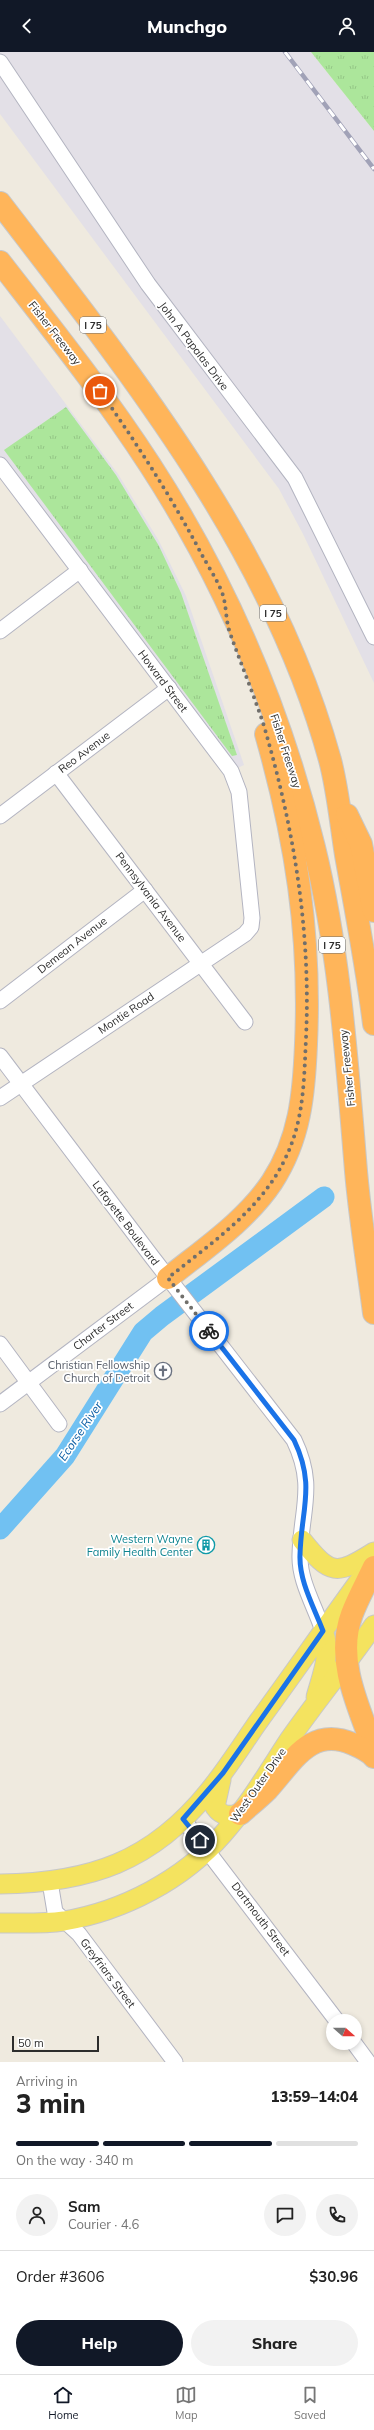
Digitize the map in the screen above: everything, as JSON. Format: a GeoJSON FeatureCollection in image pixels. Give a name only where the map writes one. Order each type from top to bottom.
{"type":"FeatureCollection","features":[{"type":"Feature","properties":{"kind":"highway","name":"I 75"},"geometry":{"type":"LineString","coordinates":[[0,203],[132,376],[170,430],[218,509],[252,570],[289,648],[320,729],[330,761],[374,1024]]}},
{"type":"Feature","properties":{"kind":"highway","name":"Fisher Freeway"},"geometry":{"type":"LineString","coordinates":[[0,262],[92,381],[125,428],[171,499],[222,592],[248,649],[275,718],[297,783],[316,856],[326,906],[350,1087],[356,1174],[374,1313]]}},
{"type":"Feature","properties":{"kind":"highway"},"geometry":{"type":"LineString","coordinates":[[174,1285],[259,1199],[285,1160],[295,1136],[304,1095],[307,962],[301,892],[295,851],[280,783],[263,724],[229,630],[222,592]]}},
{"type":"Feature","properties":{"kind":"highway"},"geometry":{"type":"LineString","coordinates":[[335,789],[361,844],[374,911]]}},
{"type":"Feature","properties":{"kind":"highway"},"geometry":{"type":"LineString","coordinates":[[374,1567],[350,1619],[346,1642],[345,1664],[374,1749]]}},
{"type":"Feature","properties":{"kind":"highway"},"geometry":{"type":"LineString","coordinates":[[240,1814],[267,1790],[294,1757],[307,1746],[327,1740],[347,1742],[374,1757]]}},
{"type":"Feature","properties":{"kind":"main road"},"geometry":{"type":"LineString","coordinates":[[302,1540],[320,1562],[337,1569],[352,1566],[374,1552]]}},
{"type":"Feature","properties":{"kind":"main road"},"geometry":{"type":"LineString","coordinates":[[0,1884],[50,1882],[107,1869],[126,1860],[156,1842],[183,1819],[223,1773],[374,1560]]}},
{"type":"Feature","properties":{"kind":"main road","name":"West Outer Drive"},"geometry":{"type":"LineString","coordinates":[[0,1923],[63,1921],[100,1912],[133,1899],[174,1877],[208,1850],[240,1814],[314,1706],[374,1625]]}},
{"type":"Feature","properties":{"kind":"main road"},"geometry":{"type":"LineString","coordinates":[[314,1706],[327,1655],[327,1641],[323,1631]]}},
{"type":"Feature","properties":{"kind":"main road"},"geometry":{"type":"LineString","coordinates":[[223,1773],[215,1807],[225,1816],[240,1814]]}},
{"type":"Feature","properties":{"kind":"street","name":"John A Papalas Drive"},"geometry":{"type":"LineString","coordinates":[[0,62],[148,284],[294,478],[374,637]]}},
{"type":"Feature","properties":{"kind":"street","name":"Howard Street"},"geometry":{"type":"LineString","coordinates":[[0,465],[231,771],[236,781],[252,918],[251,927]]}},
{"type":"Feature","properties":{"kind":"street"},"geometry":{"type":"LineString","coordinates":[[0,632],[80,570]]}},
{"type":"Feature","properties":{"kind":"street","name":"Reo Avenue"},"geometry":{"type":"LineString","coordinates":[[0,816],[168,688]]}},
{"type":"Feature","properties":{"kind":"street","name":"Pennsylvania Avenue"},"geometry":{"type":"LineString","coordinates":[[56,773],[245,1022]]}},
{"type":"Feature","properties":{"kind":"street","name":"Demean Avenue"},"geometry":{"type":"LineString","coordinates":[[0,1001],[145,890]]}},
{"type":"Feature","properties":{"kind":"street","name":"Montie Road"},"geometry":{"type":"LineString","coordinates":[[0,1098],[245,934],[251,927]]}},
{"type":"Feature","properties":{"kind":"street","name":"Lafayette Boulevard"},"geometry":{"type":"LineString","coordinates":[[0,1056],[294,1440],[300,1452],[307,1480],[301,1571],[323,1631]]}},
{"type":"Feature","properties":{"kind":"street","name":"Charter Street"},"geometry":{"type":"LineString","coordinates":[[0,1404],[28,1382],[174,1285]]}},
{"type":"Feature","properties":{"kind":"street"},"geometry":{"type":"LineString","coordinates":[[0,1344],[59,1424]]}},
{"type":"Feature","properties":{"kind":"street","name":"Dartmouth Street"},"geometry":{"type":"LineString","coordinates":[[183,1819],[332,2014]]}},
{"type":"Feature","properties":{"kind":"street","name":"Greyfriars Street"},"geometry":{"type":"LineString","coordinates":[[50,1882],[55,1912],[63,1921],[79,1934],[176,2062]]}},
{"type":"Feature","properties":{"kind":"street"},"geometry":{"type":"LineString","coordinates":[[359,2050],[368,2062]]}},
{"type":"Feature","properties":{"kind":"shaded area"},"geometry":{"type":"Polygon","coordinates":[[[0,52],[311,52],[374,131],[374,683],[303,534],[279,489],[0,114],[0,52]]]}},
{"type":"Feature","properties":{"kind":"shaded area"},"geometry":{"type":"Polygon","coordinates":[[[0,316],[118,474],[159,541],[186,596],[244,765],[231,771],[0,465],[0,316]]]}},
{"type":"Feature","properties":{"kind":"green space"},"geometry":{"type":"Polygon","coordinates":[[[311,52],[374,52],[374,131],[311,52]]]}},
{"type":"Feature","properties":{"kind":"green space"},"geometry":{"type":"Polygon","coordinates":[[[66,407],[116,475],[159,546],[181,593],[237,755],[232,756],[4,450],[66,407]]]}},
{"type":"Feature","properties":{"kind":"waterway","name":"Ecorse River"},"geometry":{"type":"LineString","coordinates":[[0,1529],[65,1456],[143,1332],[162,1316],[324,1197]]}},
{"type":"Feature","properties":{"kind":"railway"},"geometry":{"type":"LineString","coordinates":[[285,52],[374,169]]}},
{"type":"Feature","properties":{"kind":"way so far"},"geometry":{"type":"LineString","coordinates":[[100,391],[143,454],[171,499],[222,592],[229,630],[242,662],[263,724],[280,783],[295,851],[301,892],[307,962],[307,1015],[304,1095],[295,1136],[285,1160],[272,1182],[259,1199],[234,1224],[168,1278],[209,1331]]}},
{"type":"Feature","properties":{"kind":"place","name":"Christian Fellowship Church of Detroit"},"geometry":{"type":"Point","coordinates":[163,1371]}},
{"type":"Feature","properties":{"kind":"place","name":"Western Wayne Family Health Center"},"geometry":{"type":"Point","coordinates":[206,1545]}},
{"type":"Feature","properties":{"kind":"route"},"geometry":{"type":"LineString","coordinates":[[200,1840],[183,1819],[209,1792],[323,1631],[301,1571],[300,1555],[307,1492],[307,1480],[303,1458],[294,1440],[209,1331]]}}]}
